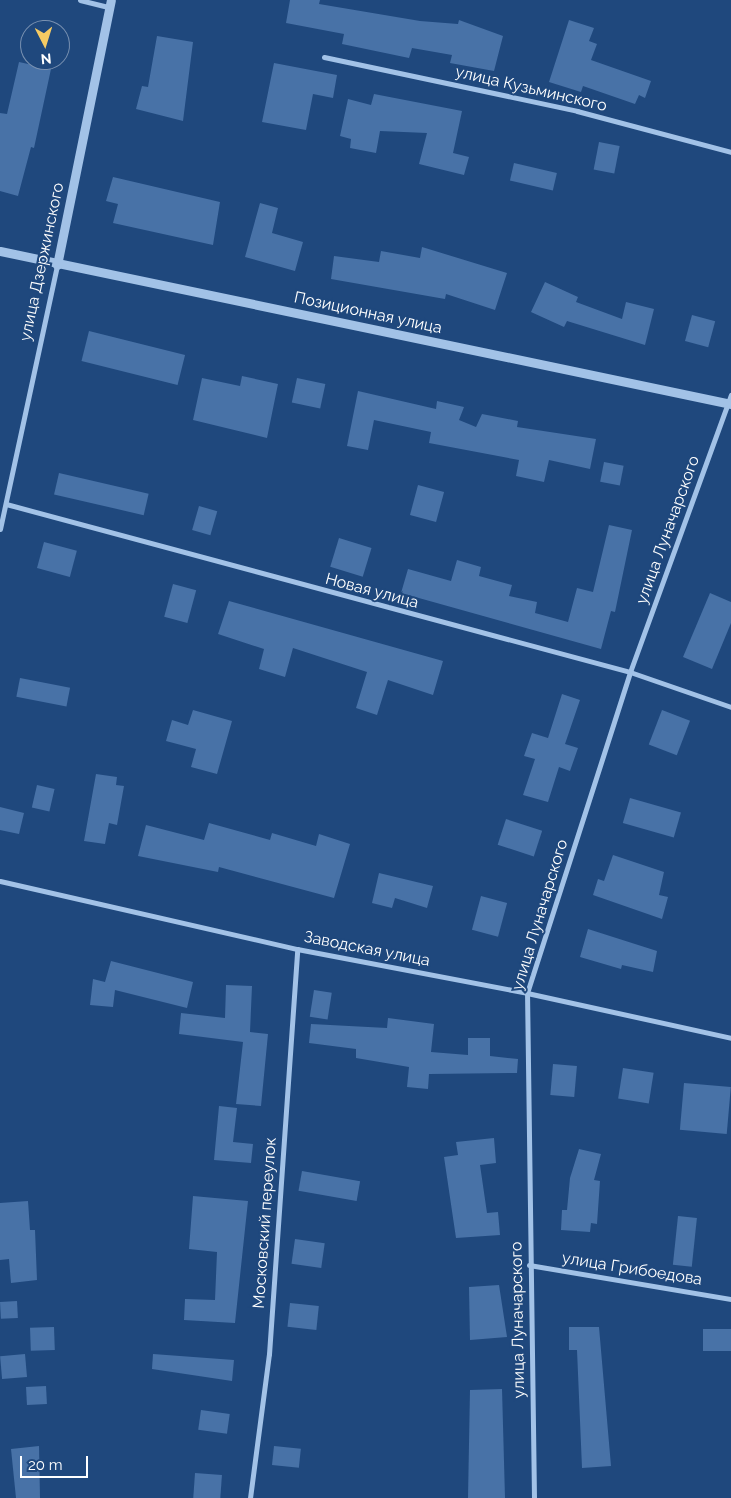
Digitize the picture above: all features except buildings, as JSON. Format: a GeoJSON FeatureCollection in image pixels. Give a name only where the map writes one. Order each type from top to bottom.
{"type":"FeatureCollection","features":[{"type":"Feature","properties":{"kind":"street"},"geometry":{"type":"LineString","coordinates":[[80,0],[110,3]]}},
{"type":"Feature","properties":{"kind":"street","name":"улица Дзержинского"},"geometry":{"type":"LineString","coordinates":[[0,529],[57,265],[110,3]]}},
{"type":"Feature","properties":{"kind":"street","name":"улица Кузьминского"},"geometry":{"type":"LineString","coordinates":[[324,58],[577,110],[731,152]]}},
{"type":"Feature","properties":{"kind":"street","name":"Позиционная улица"},"geometry":{"type":"LineString","coordinates":[[0,251],[57,265],[730,400]]}},
{"type":"Feature","properties":{"kind":"street","name":"улица Луначарского"},"geometry":{"type":"LineString","coordinates":[[534,1498],[529,1265],[527,992],[630,672],[730,400]]}},
{"type":"Feature","properties":{"kind":"street","name":"Новая улица"},"geometry":{"type":"LineString","coordinates":[[6,504],[630,672],[731,707]]}},
{"type":"Feature","properties":{"kind":"street","name":"Заводская улица"},"geometry":{"type":"LineString","coordinates":[[0,880],[296,949],[527,992],[731,1038]]}},
{"type":"Feature","properties":{"kind":"street","name":"Московский переулок"},"geometry":{"type":"LineString","coordinates":[[250,1498],[268,1354],[296,949]]}},
{"type":"Feature","properties":{"kind":"street","name":"улица Грибоедова"},"geometry":{"type":"LineString","coordinates":[[529,1265],[731,1299]]}}]}
